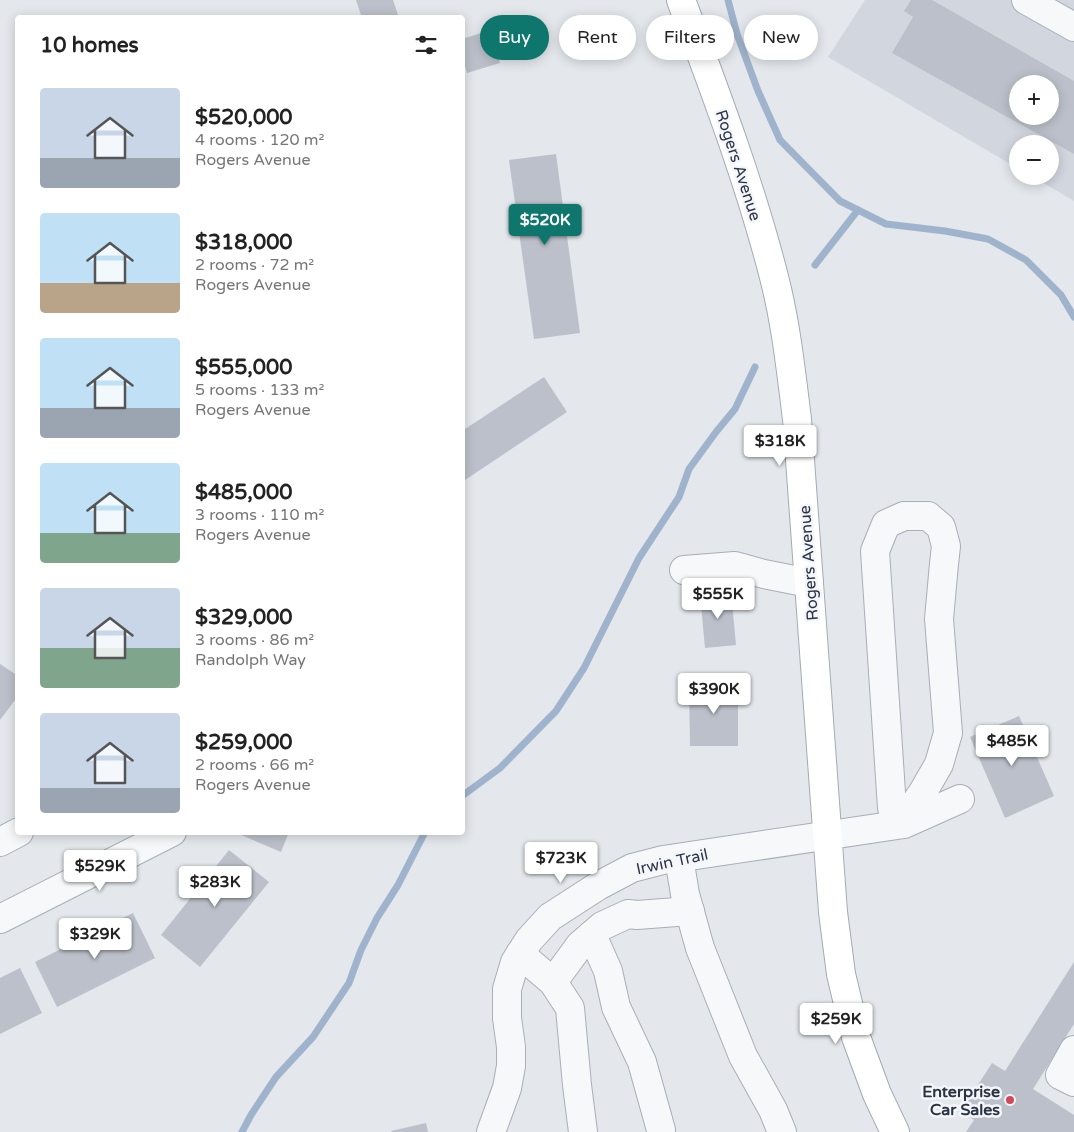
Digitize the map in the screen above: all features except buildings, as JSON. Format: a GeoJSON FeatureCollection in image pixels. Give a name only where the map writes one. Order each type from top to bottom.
{"type":"FeatureCollection","features":[{"type":"Feature","properties":{"kind":"main road","name":"Rogers Avenue"},"geometry":{"type":"LineString","coordinates":[[681,0],[747,183],[774,278],[789,352],[797,419],[833,912],[841,974],[856,1037],[877,1094],[894,1132]]}},
{"type":"Feature","properties":{"kind":"street"},"geometry":{"type":"LineString","coordinates":[[1026,0],[1074,27]]}},
{"type":"Feature","properties":{"kind":"street"},"geometry":{"type":"LineString","coordinates":[[904,516],[928,516],[941,527],[946,546],[939,619],[948,733],[939,764],[901,824],[892,808],[875,551],[886,524],[904,516]]}},
{"type":"Feature","properties":{"kind":"street"},"geometry":{"type":"LineString","coordinates":[[684,570],[735,566],[809,583]]}},
{"type":"Feature","properties":{"kind":"street","name":"Irwin Trail"},"geometry":{"type":"LineString","coordinates":[[492,1132],[507,1088],[511,1066],[511,1047],[507,1018],[507,988],[515,962],[529,940],[550,918],[598,886],[632,868],[663,860],[901,824],[960,799]]}},
{"type":"Feature","properties":{"kind":"street"},"geometry":{"type":"LineString","coordinates":[[0,842],[15,834]]}},
{"type":"Feature","properties":{"kind":"street"},"geometry":{"type":"LineString","coordinates":[[0,919],[166,835]]}},
{"type":"Feature","properties":{"kind":"street"},"geometry":{"type":"LineString","coordinates":[[679,858],[685,894],[700,948],[743,1056],[773,1110],[782,1132]]}},
{"type":"Feature","properties":{"kind":"street"},"geometry":{"type":"LineString","coordinates":[[553,982],[580,945],[602,926],[628,914],[690,911]]}},
{"type":"Feature","properties":{"kind":"street"},"geometry":{"type":"LineString","coordinates":[[592,935],[608,971],[616,1007],[642,1062],[661,1130]]}},
{"type":"Feature","properties":{"kind":"street"},"geometry":{"type":"LineString","coordinates":[[520,954],[553,982],[570,1008],[583,1132]]}},
{"type":"Feature","properties":{"kind":"street"},"geometry":{"type":"LineString","coordinates":[[1074,1050],[1060,1075],[1074,1082]]}},
{"type":"Feature","properties":{"kind":"shaded area"},"geometry":{"type":"Polygon","coordinates":[[[865,0],[1074,0],[1074,201],[1047,185],[1059,185],[1059,135],[1009,135],[1009,163],[828,57],[865,0]]]}},
{"type":"Feature","properties":{"kind":"waterway"},"geometry":{"type":"LineString","coordinates":[[728,0],[737,34],[758,91],[780,140],[840,201],[886,224],[945,231],[988,239],[1026,260],[1061,295],[1074,317]]}},
{"type":"Feature","properties":{"kind":"waterway"},"geometry":{"type":"LineString","coordinates":[[815,265],[858,210]]}},
{"type":"Feature","properties":{"kind":"waterway"},"geometry":{"type":"LineString","coordinates":[[465,794],[500,768],[556,711],[584,668],[639,558],[679,497],[689,469],[735,409],[755,367]]}},
{"type":"Feature","properties":{"kind":"waterway"},"geometry":{"type":"LineString","coordinates":[[242,1132],[276,1077],[313,1037],[349,983],[361,950],[377,918],[398,885],[423,835]]}},
{"type":"Feature","properties":{"kind":"place","name":"Enterprise Car Sales"},"geometry":{"type":"Point","coordinates":[1010,1100]}}]}
